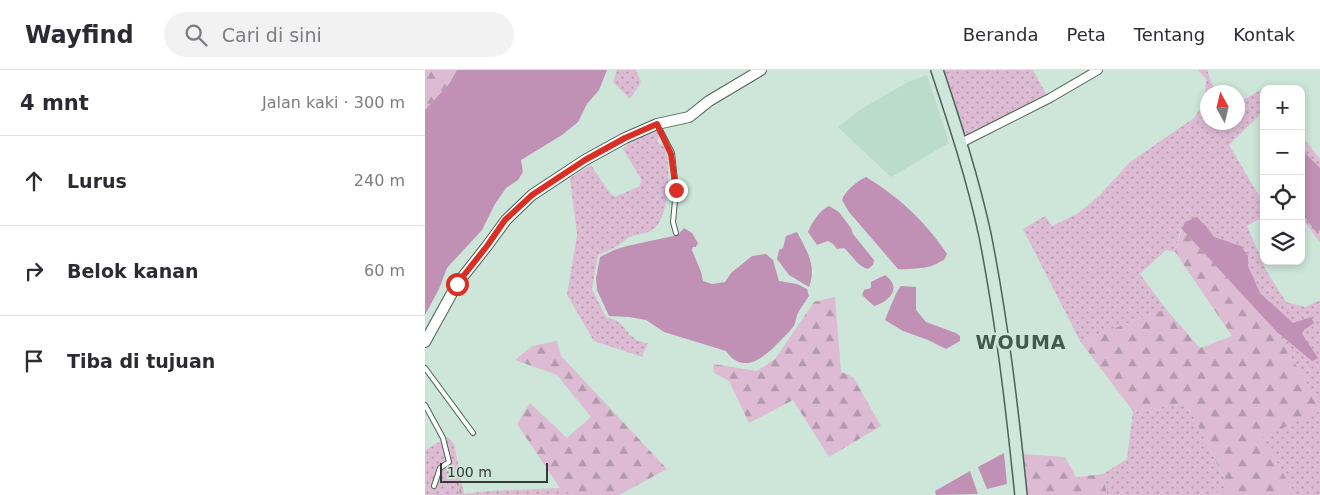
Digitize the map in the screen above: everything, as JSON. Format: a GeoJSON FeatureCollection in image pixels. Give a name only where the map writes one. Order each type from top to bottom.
{"type":"FeatureCollection","features":[{"type":"Feature","properties":{"kind":"main road"},"geometry":{"type":"LineString","coordinates":[[937,70],[961,143],[984,234],[1001,327],[1021,495]]}},
{"type":"Feature","properties":{"kind":"street"},"geometry":{"type":"LineString","coordinates":[[425,342],[457,284],[505,220],[532,195],[585,160],[625,138],[657,124],[689,117],[709,101],[761,70]]}},
{"type":"Feature","properties":{"kind":"street"},"geometry":{"type":"LineString","coordinates":[[961,143],[1099,70]]}},
{"type":"Feature","properties":{"kind":"lane"},"geometry":{"type":"LineString","coordinates":[[657,124],[671,154],[676,190],[673,222],[676,233]]}},
{"type":"Feature","properties":{"kind":"lane"},"geometry":{"type":"LineString","coordinates":[[425,368],[473,433]]}},
{"type":"Feature","properties":{"kind":"lane"},"geometry":{"type":"LineString","coordinates":[[425,405],[443,438],[449,462],[441,468],[434,486]]}},
{"type":"Feature","properties":{"kind":"path"},"geometry":{"type":"LineString","coordinates":[[449,462],[462,495]]}},
{"type":"Feature","properties":{"kind":"shaded area"},"geometry":{"type":"Polygon","coordinates":[[[457,70],[607,70],[599,90],[587,104],[578,122],[562,135],[521,160],[523,172],[518,180],[506,188],[495,204],[482,230],[447,268],[439,289],[425,315],[425,110],[449,84],[457,70]]]}},
{"type":"Feature","properties":{"kind":"shaded area"},"geometry":{"type":"Polygon","coordinates":[[[927,75],[949,143],[891,177],[838,127],[861,109],[910,81],[927,75]]]}},
{"type":"Feature","properties":{"kind":"shaded area"},"geometry":{"type":"Polygon","coordinates":[[[1305,153],[1320,168],[1320,230],[1317,233],[1305,217],[1305,153]]]}},
{"type":"Feature","properties":{"kind":"shaded area"},"geometry":{"type":"Polygon","coordinates":[[[866,177],[878,184],[921,221],[947,254],[944,260],[928,267],[898,269],[849,212],[842,200],[852,187],[866,177]]]}},
{"type":"Feature","properties":{"kind":"shaded area"},"geometry":{"type":"Polygon","coordinates":[[[829,206],[839,212],[851,228],[853,234],[874,260],[873,265],[868,269],[858,263],[844,248],[837,249],[828,241],[817,245],[808,232],[822,210],[829,206]]]}},
{"type":"Feature","properties":{"kind":"shaded area"},"geometry":{"type":"Polygon","coordinates":[[[1197,217],[1214,237],[1241,246],[1248,256],[1248,266],[1260,293],[1293,323],[1311,317],[1314,323],[1304,330],[1302,334],[1318,358],[1312,361],[1276,331],[1182,229],[1185,222],[1197,217]]]}},
{"type":"Feature","properties":{"kind":"shaded area"},"geometry":{"type":"Polygon","coordinates":[[[684,228],[692,233],[698,243],[692,250],[703,281],[712,284],[725,282],[731,273],[752,256],[766,254],[773,260],[779,281],[797,284],[807,289],[809,296],[798,313],[793,327],[761,358],[747,363],[739,362],[726,351],[664,332],[646,320],[609,316],[597,290],[596,278],[600,257],[627,246],[678,235],[684,228]]]}},
{"type":"Feature","properties":{"kind":"shaded area"},"geometry":{"type":"Polygon","coordinates":[[[797,232],[810,259],[812,272],[809,287],[789,275],[777,259],[779,250],[783,248],[786,236],[797,232]]]}},
{"type":"Feature","properties":{"kind":"shaded area"},"geometry":{"type":"Polygon","coordinates":[[[885,275],[893,285],[892,294],[885,301],[874,306],[862,295],[864,290],[871,288],[871,282],[885,275]]]}},
{"type":"Feature","properties":{"kind":"shaded area"},"geometry":{"type":"Polygon","coordinates":[[[901,286],[916,287],[916,310],[926,322],[956,333],[960,336],[960,341],[946,349],[903,331],[885,320],[901,286]]]}},
{"type":"Feature","properties":{"kind":"shaded area"},"geometry":{"type":"Polygon","coordinates":[[[1004,453],[1007,484],[987,489],[978,467],[1004,453]]]}},
{"type":"Feature","properties":{"kind":"shaded area"},"geometry":{"type":"Polygon","coordinates":[[[970,471],[978,494],[936,495],[935,491],[970,471]]]}},
{"type":"Feature","properties":{"kind":"green space"},"geometry":{"type":"Polygon","coordinates":[[[425,70],[457,70],[449,84],[425,110],[425,70]]]}},
{"type":"Feature","properties":{"kind":"green space"},"geometry":{"type":"Polygon","coordinates":[[[617,70],[636,70],[641,82],[630,99],[613,82],[617,70]]]}},
{"type":"Feature","properties":{"kind":"green space"},"geometry":{"type":"Polygon","coordinates":[[[941,70],[1033,70],[1046,94],[962,139],[941,70]]]}},
{"type":"Feature","properties":{"kind":"green space"},"geometry":{"type":"Polygon","coordinates":[[[1198,70],[1207,70],[1212,85],[1206,85],[1206,79],[1198,70]]]}},
{"type":"Feature","properties":{"kind":"green space"},"geometry":{"type":"Polygon","coordinates":[[[1260,90],[1260,115],[1245,129],[1245,99],[1260,90]]]}},
{"type":"Feature","properties":{"kind":"green space"},"geometry":{"type":"Polygon","coordinates":[[[1200,109],[1200,130],[1244,130],[1229,145],[1260,197],[1260,218],[1247,226],[1260,256],[1260,265],[1264,265],[1286,302],[1305,307],[1320,300],[1320,406],[1276,331],[1181,229],[1175,252],[1166,250],[1140,274],[1166,309],[1080,341],[1023,229],[1045,216],[1052,226],[1077,214],[1099,196],[1130,162],[1194,118],[1200,109]]]}},
{"type":"Feature","properties":{"kind":"green space"},"geometry":{"type":"Polygon","coordinates":[[[662,128],[657,142],[665,147],[668,166],[668,190],[663,213],[659,222],[651,231],[628,238],[619,245],[598,255],[592,289],[606,317],[619,323],[635,339],[648,343],[642,357],[594,341],[567,295],[577,235],[570,178],[591,165],[609,192],[615,197],[640,186],[641,179],[623,149],[630,142],[662,128]]]}},
{"type":"Feature","properties":{"kind":"green space"},"geometry":{"type":"Polygon","coordinates":[[[1305,140],[1320,159],[1320,243],[1305,222],[1305,140]]]}},
{"type":"Feature","properties":{"kind":"green space"},"geometry":{"type":"Polygon","coordinates":[[[1182,229],[1276,331],[1320,406],[1320,411],[1263,437],[1295,495],[1214,495],[1228,485],[1187,404],[1133,411],[1080,341],[1166,309],[1200,348],[1232,336],[1175,252],[1182,229]]]}},
{"type":"Feature","properties":{"kind":"green space"},"geometry":{"type":"Polygon","coordinates":[[[835,297],[841,372],[853,377],[881,426],[829,457],[793,400],[749,423],[729,381],[714,373],[713,364],[757,371],[775,359],[814,302],[835,297]]]}},
{"type":"Feature","properties":{"kind":"green space"},"geometry":{"type":"Polygon","coordinates":[[[557,341],[561,356],[667,469],[619,495],[573,495],[560,488],[517,424],[530,403],[567,438],[591,417],[557,375],[515,360],[532,346],[557,341]]]}},
{"type":"Feature","properties":{"kind":"green space"},"geometry":{"type":"Polygon","coordinates":[[[1187,404],[1228,485],[1214,495],[1107,495],[1103,474],[1127,459],[1133,411],[1187,404]]]}},
{"type":"Feature","properties":{"kind":"green space"},"geometry":{"type":"Polygon","coordinates":[[[1320,411],[1320,495],[1295,495],[1262,437],[1320,411]]]}},
{"type":"Feature","properties":{"kind":"green space"},"geometry":{"type":"Polygon","coordinates":[[[448,437],[454,444],[464,494],[560,488],[573,495],[425,495],[425,450],[448,437]]]}},
{"type":"Feature","properties":{"kind":"green space"},"geometry":{"type":"Polygon","coordinates":[[[1023,454],[1065,457],[1076,477],[1103,474],[1107,495],[1028,495],[1023,454]]]}},
{"type":"Feature","properties":{"kind":"district","name":"WOUMA"},"geometry":{"type":"Point","coordinates":[1021,342]}},
{"type":"Feature","properties":{"kind":"route"},"geometry":{"type":"LineString","coordinates":[[457,284],[505,220],[532,195],[585,160],[625,138],[657,124],[671,154],[676,190]]}}]}
